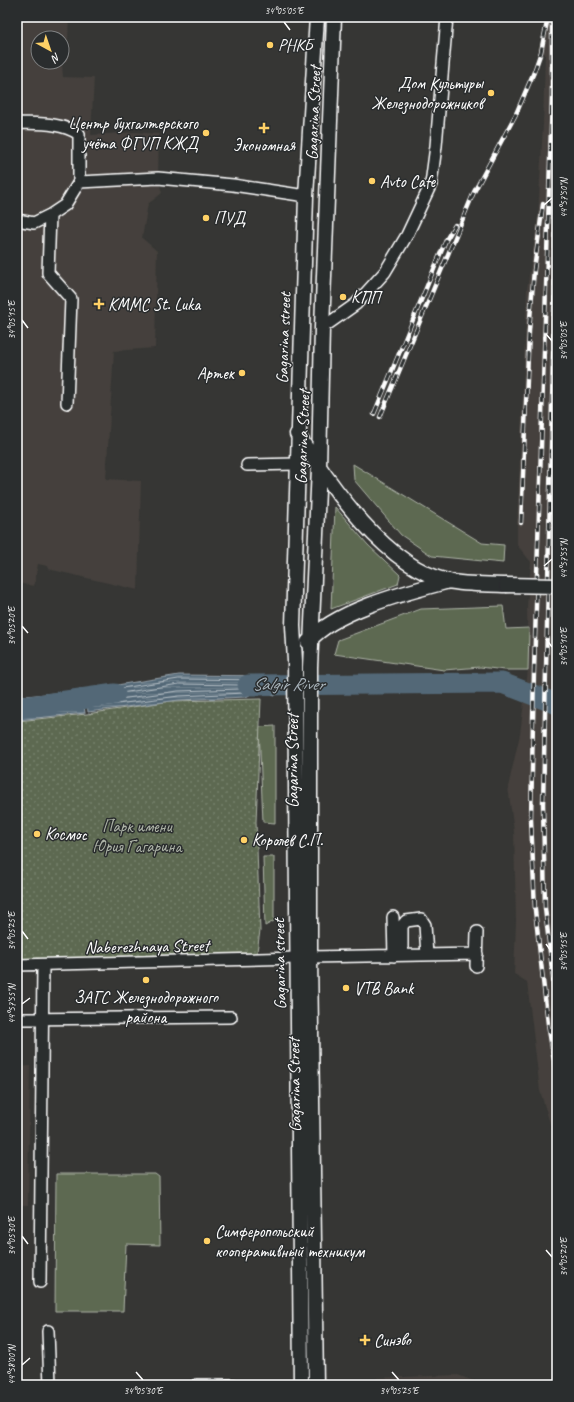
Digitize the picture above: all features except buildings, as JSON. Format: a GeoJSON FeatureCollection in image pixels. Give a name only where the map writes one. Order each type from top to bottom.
{"type":"FeatureCollection","features":[{"type":"Feature","properties":{"kind":"main road","name":"Gagarina street"},"geometry":{"type":"LineString","coordinates":[[301,1385],[304,957],[295,710],[295,661],[292,626],[296,464],[306,196],[317,17]]}},
{"type":"Feature","properties":{"kind":"main road","name":"Gagarina Street"},"geometry":{"type":"LineString","coordinates":[[316,1385],[304,957],[310,661],[319,468],[322,328],[334,17]]}},
{"type":"Feature","properties":{"kind":"main road"},"geometry":{"type":"LineString","coordinates":[[297,434],[319,468],[338,492],[395,555],[430,575],[449,581],[506,585],[557,586]]}},
{"type":"Feature","properties":{"kind":"main road"},"geometry":{"type":"LineString","coordinates":[[295,661],[311,638],[332,622],[408,591],[449,581]]}},
{"type":"Feature","properties":{"kind":"street"},"geometry":{"type":"LineString","coordinates":[[322,328],[356,304],[385,272],[407,235],[431,184],[436,146],[446,17]]}},
{"type":"Feature","properties":{"kind":"street"},"geometry":{"type":"LineString","coordinates":[[17,123],[54,124],[69,127],[79,134],[79,182],[65,205],[50,216],[34,223],[17,220]]}},
{"type":"Feature","properties":{"kind":"street"},"geometry":{"type":"LineString","coordinates":[[79,182],[158,178],[233,185],[306,196]]}},
{"type":"Feature","properties":{"kind":"street"},"geometry":{"type":"LineString","coordinates":[[50,216],[48,273],[71,299],[67,402]]}},
{"type":"Feature","properties":{"kind":"street"},"geometry":{"type":"LineString","coordinates":[[247,465],[296,464]]}},
{"type":"Feature","properties":{"kind":"street"},"geometry":{"type":"LineString","coordinates":[[393,918],[398,955]]}},
{"type":"Feature","properties":{"kind":"street"},"geometry":{"type":"LineString","coordinates":[[398,955],[402,926],[406,921],[421,920],[425,925],[427,955]]}},
{"type":"Feature","properties":{"kind":"street"},"geometry":{"type":"LineString","coordinates":[[476,966],[477,932]]}},
{"type":"Feature","properties":{"kind":"street","name":"Naberezhnaya Street"},"geometry":{"type":"LineString","coordinates":[[17,965],[477,954]]}},
{"type":"Feature","properties":{"kind":"street"},"geometry":{"type":"LineString","coordinates":[[40,1282],[43,965]]}},
{"type":"Feature","properties":{"kind":"street"},"geometry":{"type":"LineString","coordinates":[[17,1019],[231,1017]]}},
{"type":"Feature","properties":{"kind":"street"},"geometry":{"type":"LineString","coordinates":[[48,1331],[50,1385]]}},
{"type":"Feature","properties":{"kind":"street"},"geometry":{"type":"LineString","coordinates":[[196,1385],[233,1385]]}},
{"type":"Feature","properties":{"kind":"shaded area"},"geometry":{"type":"Polygon","coordinates":[[[17,17],[69,17],[68,30],[30,30],[30,70],[63,70],[63,77],[94,78],[91,135],[136,132],[159,134],[158,178],[162,193],[148,204],[142,238],[157,251],[155,348],[114,351],[106,479],[141,481],[138,590],[48,569],[47,566],[38,564],[34,586],[17,583],[17,17]]]}},
{"type":"Feature","properties":{"kind":"shaded area"},"geometry":{"type":"Polygon","coordinates":[[[547,17],[557,17],[557,1146],[540,1091],[527,982],[514,974],[516,921],[514,832],[508,787],[520,734],[528,670],[527,606],[531,562],[517,545],[517,524],[527,289],[538,216],[543,124],[545,54],[538,50],[547,17]]]}},
{"type":"Feature","properties":{"kind":"shaded area"},"geometry":{"type":"Polygon","coordinates":[[[30,1066],[28,1205],[17,1205],[17,1067],[30,1066]]]}},
{"type":"Feature","properties":{"kind":"shaded area"},"geometry":{"type":"Polygon","coordinates":[[[458,1375],[484,1385],[377,1385],[376,1378],[458,1375]]]}},
{"type":"Feature","properties":{"kind":"green space"},"geometry":{"type":"Polygon","coordinates":[[[353,464],[482,543],[504,545],[503,563],[432,556],[401,535],[354,480],[353,464]]]}},
{"type":"Feature","properties":{"kind":"green space"},"geometry":{"type":"Polygon","coordinates":[[[335,507],[368,545],[400,575],[398,584],[331,609],[335,507]]]}},
{"type":"Feature","properties":{"kind":"green space"},"geometry":{"type":"Polygon","coordinates":[[[503,606],[506,629],[529,628],[528,670],[505,670],[480,667],[444,670],[334,654],[338,640],[421,609],[503,606]]]}},
{"type":"Feature","properties":{"kind":"green space","name":"Парк имени Юрия Гагарина"},"geometry":{"type":"Polygon","coordinates":[[[261,699],[256,822],[260,931],[256,958],[17,960],[17,721],[87,714],[171,701],[261,699]]]}},
{"type":"Feature","properties":{"kind":"green space"},"geometry":{"type":"Polygon","coordinates":[[[275,726],[275,823],[263,822],[259,727],[275,726]]]}},
{"type":"Feature","properties":{"kind":"green space"},"geometry":{"type":"Polygon","coordinates":[[[263,857],[274,857],[274,921],[265,926],[263,857]]]}},
{"type":"Feature","properties":{"kind":"green space"},"geometry":{"type":"Polygon","coordinates":[[[56,1174],[155,1174],[159,1177],[160,1245],[126,1244],[123,1311],[55,1311],[56,1174]]]}},
{"type":"Feature","properties":{"kind":"water"},"geometry":{"type":"Polygon","coordinates":[[[179,675],[275,676],[275,696],[257,691],[246,697],[179,700],[88,712],[86,690],[179,675]]]}},
{"type":"Feature","properties":{"kind":"water"},"geometry":{"type":"Polygon","coordinates":[[[82,690],[85,713],[17,720],[17,697],[82,690]]]}},
{"type":"Feature","properties":{"kind":"waterway","name":"Salgir River"},"geometry":{"type":"LineString","coordinates":[[248,685],[502,683],[557,704]]}},
{"type":"Feature","properties":{"kind":"waterway","name":"Salgir River"},"geometry":{"type":"LineString","coordinates":[[17,708],[115,694]]}},
{"type":"Feature","properties":{"kind":"railway"},"geometry":{"type":"LineString","coordinates":[[380,417],[474,192],[516,114],[534,72],[541,52],[548,17]]}},
{"type":"Feature","properties":{"kind":"railway"},"geometry":{"type":"LineString","coordinates":[[552,17],[552,96],[534,671],[531,819],[535,910],[548,1024],[557,1078]]}},
{"type":"Feature","properties":{"kind":"railway"},"geometry":{"type":"LineString","coordinates":[[557,179],[543,804],[545,908],[557,1014]]}},
{"type":"Feature","properties":{"kind":"railway"},"geometry":{"type":"LineString","coordinates":[[521,523],[529,331],[534,270],[543,204]]}},
{"type":"Feature","properties":{"kind":"railway"},"geometry":{"type":"LineString","coordinates":[[374,414],[446,240],[455,225]]}},
{"type":"Feature","properties":{"kind":"railway"},"geometry":{"type":"LineString","coordinates":[[557,728],[557,867]]}},
{"type":"Feature","properties":{"kind":"place","name":"РНКБ"},"geometry":{"type":"Point","coordinates":[270,45]}},
{"type":"Feature","properties":{"kind":"place","name":"Дом Культуры Железнодорожников"},"geometry":{"type":"Point","coordinates":[491,93]}},
{"type":"Feature","properties":{"kind":"place","name":"Экономная"},"geometry":{"type":"Point","coordinates":[264,128]}},
{"type":"Feature","properties":{"kind":"place","name":"Центр бухгалтерского учёта ФГУП КЖД"},"geometry":{"type":"Point","coordinates":[206,133]}},
{"type":"Feature","properties":{"kind":"place","name":"Avto Cafe"},"geometry":{"type":"Point","coordinates":[372,181]}},
{"type":"Feature","properties":{"kind":"place","name":"ПУД"},"geometry":{"type":"Point","coordinates":[206,218]}},
{"type":"Feature","properties":{"kind":"place","name":"КПП"},"geometry":{"type":"Point","coordinates":[343,297]}},
{"type":"Feature","properties":{"kind":"place","name":"KMMC St. Luka"},"geometry":{"type":"Point","coordinates":[99,304]}},
{"type":"Feature","properties":{"kind":"place","name":"Артек"},"geometry":{"type":"Point","coordinates":[242,373]}},
{"type":"Feature","properties":{"kind":"place","name":"Космос"},"geometry":{"type":"Point","coordinates":[37,834]}},
{"type":"Feature","properties":{"kind":"place","name":"Королев С.П."},"geometry":{"type":"Point","coordinates":[244,840]}},
{"type":"Feature","properties":{"kind":"place","name":"ЗАГС Железнодорожного района"},"geometry":{"type":"Point","coordinates":[146,980]}},
{"type":"Feature","properties":{"kind":"place","name":"VTB Bank"},"geometry":{"type":"Point","coordinates":[346,988]}},
{"type":"Feature","properties":{"kind":"place","name":"Симферопольский кооперативный техникум"},"geometry":{"type":"Point","coordinates":[207,1241]}},
{"type":"Feature","properties":{"kind":"place","name":"Синэво"},"geometry":{"type":"Point","coordinates":[365,1340]}}]}
